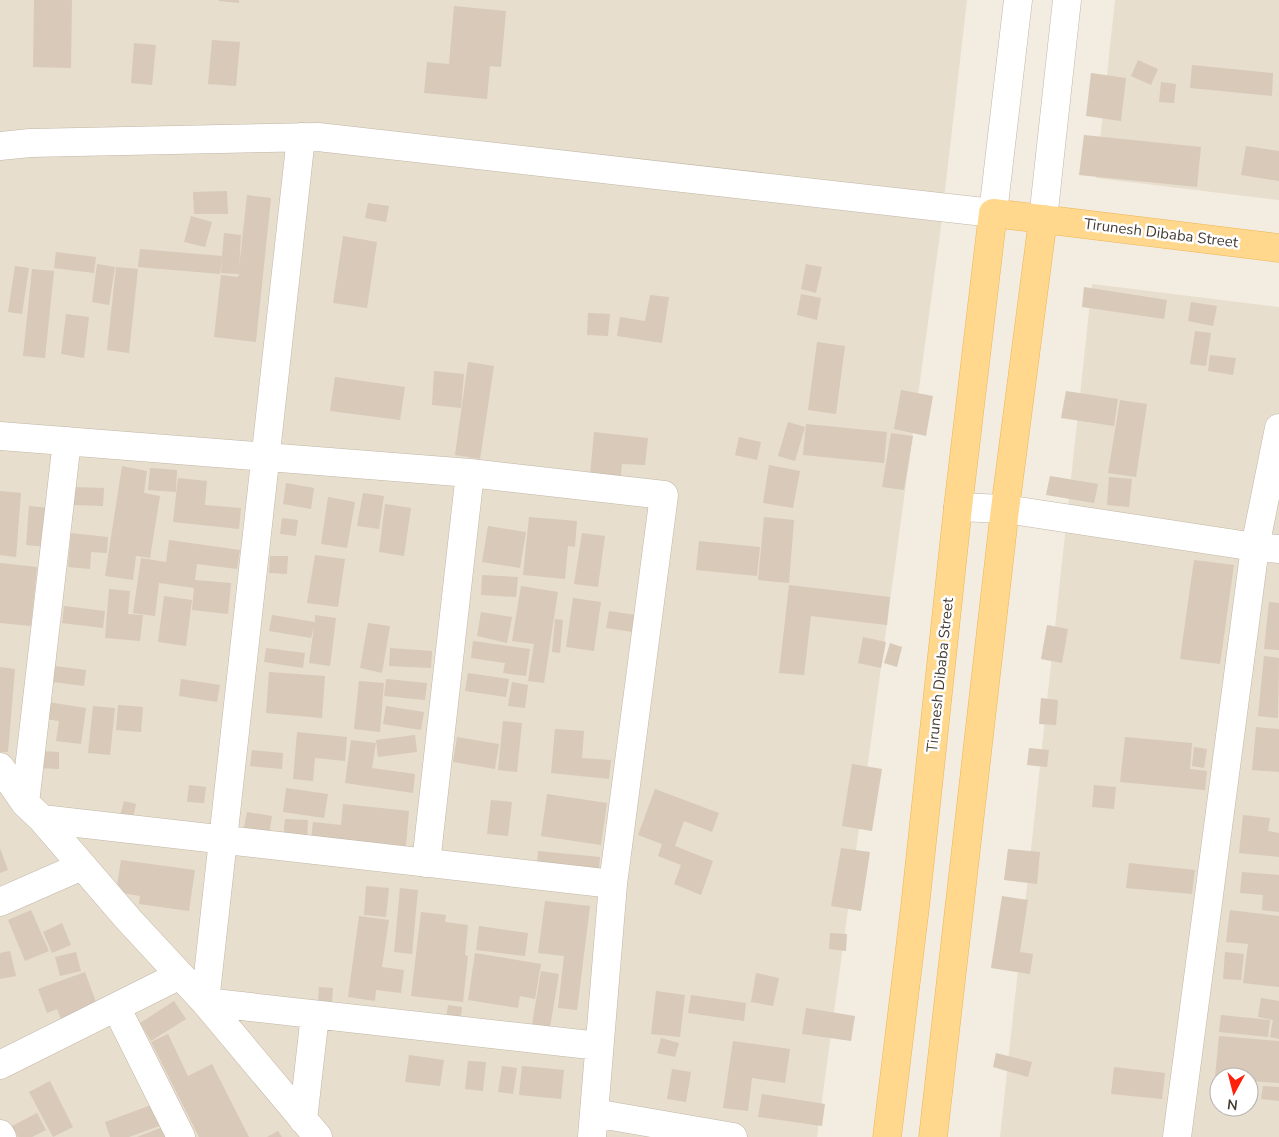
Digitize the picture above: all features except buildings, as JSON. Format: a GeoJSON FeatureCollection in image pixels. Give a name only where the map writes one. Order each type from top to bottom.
{"type":"FeatureCollection","features":[{"type":"Feature","properties":{"kind":"main road","name":"Tirunesh Dibaba Street"},"geometry":{"type":"LineString","coordinates":[[887,1137],[915,907],[958,507],[994,213],[1279,248]]}},
{"type":"Feature","properties":{"kind":"main road"},"geometry":{"type":"LineString","coordinates":[[933,1137],[1005,509],[1042,219]]}},
{"type":"Feature","properties":{"kind":"street","name":"Tirunesh Dibaba Street"},"geometry":{"type":"LineString","coordinates":[[994,213],[1018,0]]}},
{"type":"Feature","properties":{"kind":"street"},"geometry":{"type":"LineString","coordinates":[[1042,219],[1067,0]]}},
{"type":"Feature","properties":{"kind":"street"},"geometry":{"type":"LineString","coordinates":[[205,1002],[301,137]]}},
{"type":"Feature","properties":{"kind":"street"},"geometry":{"type":"LineString","coordinates":[[0,146],[30,143],[318,137],[994,213]]}},
{"type":"Feature","properties":{"kind":"street"},"geometry":{"type":"LineString","coordinates":[[1177,1137],[1267,548],[1279,428]]}},
{"type":"Feature","properties":{"kind":"street"},"geometry":{"type":"LineString","coordinates":[[0,436],[470,473],[664,495],[613,884],[593,1125],[733,1137]]}},
{"type":"Feature","properties":{"kind":"street"},"geometry":{"type":"LineString","coordinates":[[34,811],[67,441]]}},
{"type":"Feature","properties":{"kind":"street"},"geometry":{"type":"LineString","coordinates":[[426,863],[470,473]]}},
{"type":"Feature","properties":{"kind":"street"},"geometry":{"type":"LineString","coordinates":[[958,507],[1005,509],[1267,548]]}},
{"type":"Feature","properties":{"kind":"street"},"geometry":{"type":"LineString","coordinates":[[0,768],[34,811],[129,920],[205,1002],[311,1128]]}},
{"type":"Feature","properties":{"kind":"street"},"geometry":{"type":"LineString","coordinates":[[34,811],[223,840],[613,884]]}},
{"type":"Feature","properties":{"kind":"street"},"geometry":{"type":"LineString","coordinates":[[0,902],[82,866]]}},
{"type":"Feature","properties":{"kind":"street"},"geometry":{"type":"LineString","coordinates":[[0,1065],[180,975]]}},
{"type":"Feature","properties":{"kind":"street"},"geometry":{"type":"LineString","coordinates":[[205,1002],[599,1046]]}},
{"type":"Feature","properties":{"kind":"street"},"geometry":{"type":"LineString","coordinates":[[116,1007],[181,1137]]}},
{"type":"Feature","properties":{"kind":"street"},"geometry":{"type":"LineString","coordinates":[[311,1128],[315,1015]]}},
{"type":"Feature","properties":{"kind":"shaded area"},"geometry":{"type":"Polygon","coordinates":[[[0,0],[967,0],[940,234],[817,1137],[0,1137],[0,0]]]}},
{"type":"Feature","properties":{"kind":"shaded area"},"geometry":{"type":"Polygon","coordinates":[[[1115,0],[1279,0],[1279,200],[1096,178],[1115,0]]]}},
{"type":"Feature","properties":{"kind":"shaded area"},"geometry":{"type":"Polygon","coordinates":[[[1092,284],[1279,307],[1279,1137],[1000,1137],[1092,284]]]}}]}
